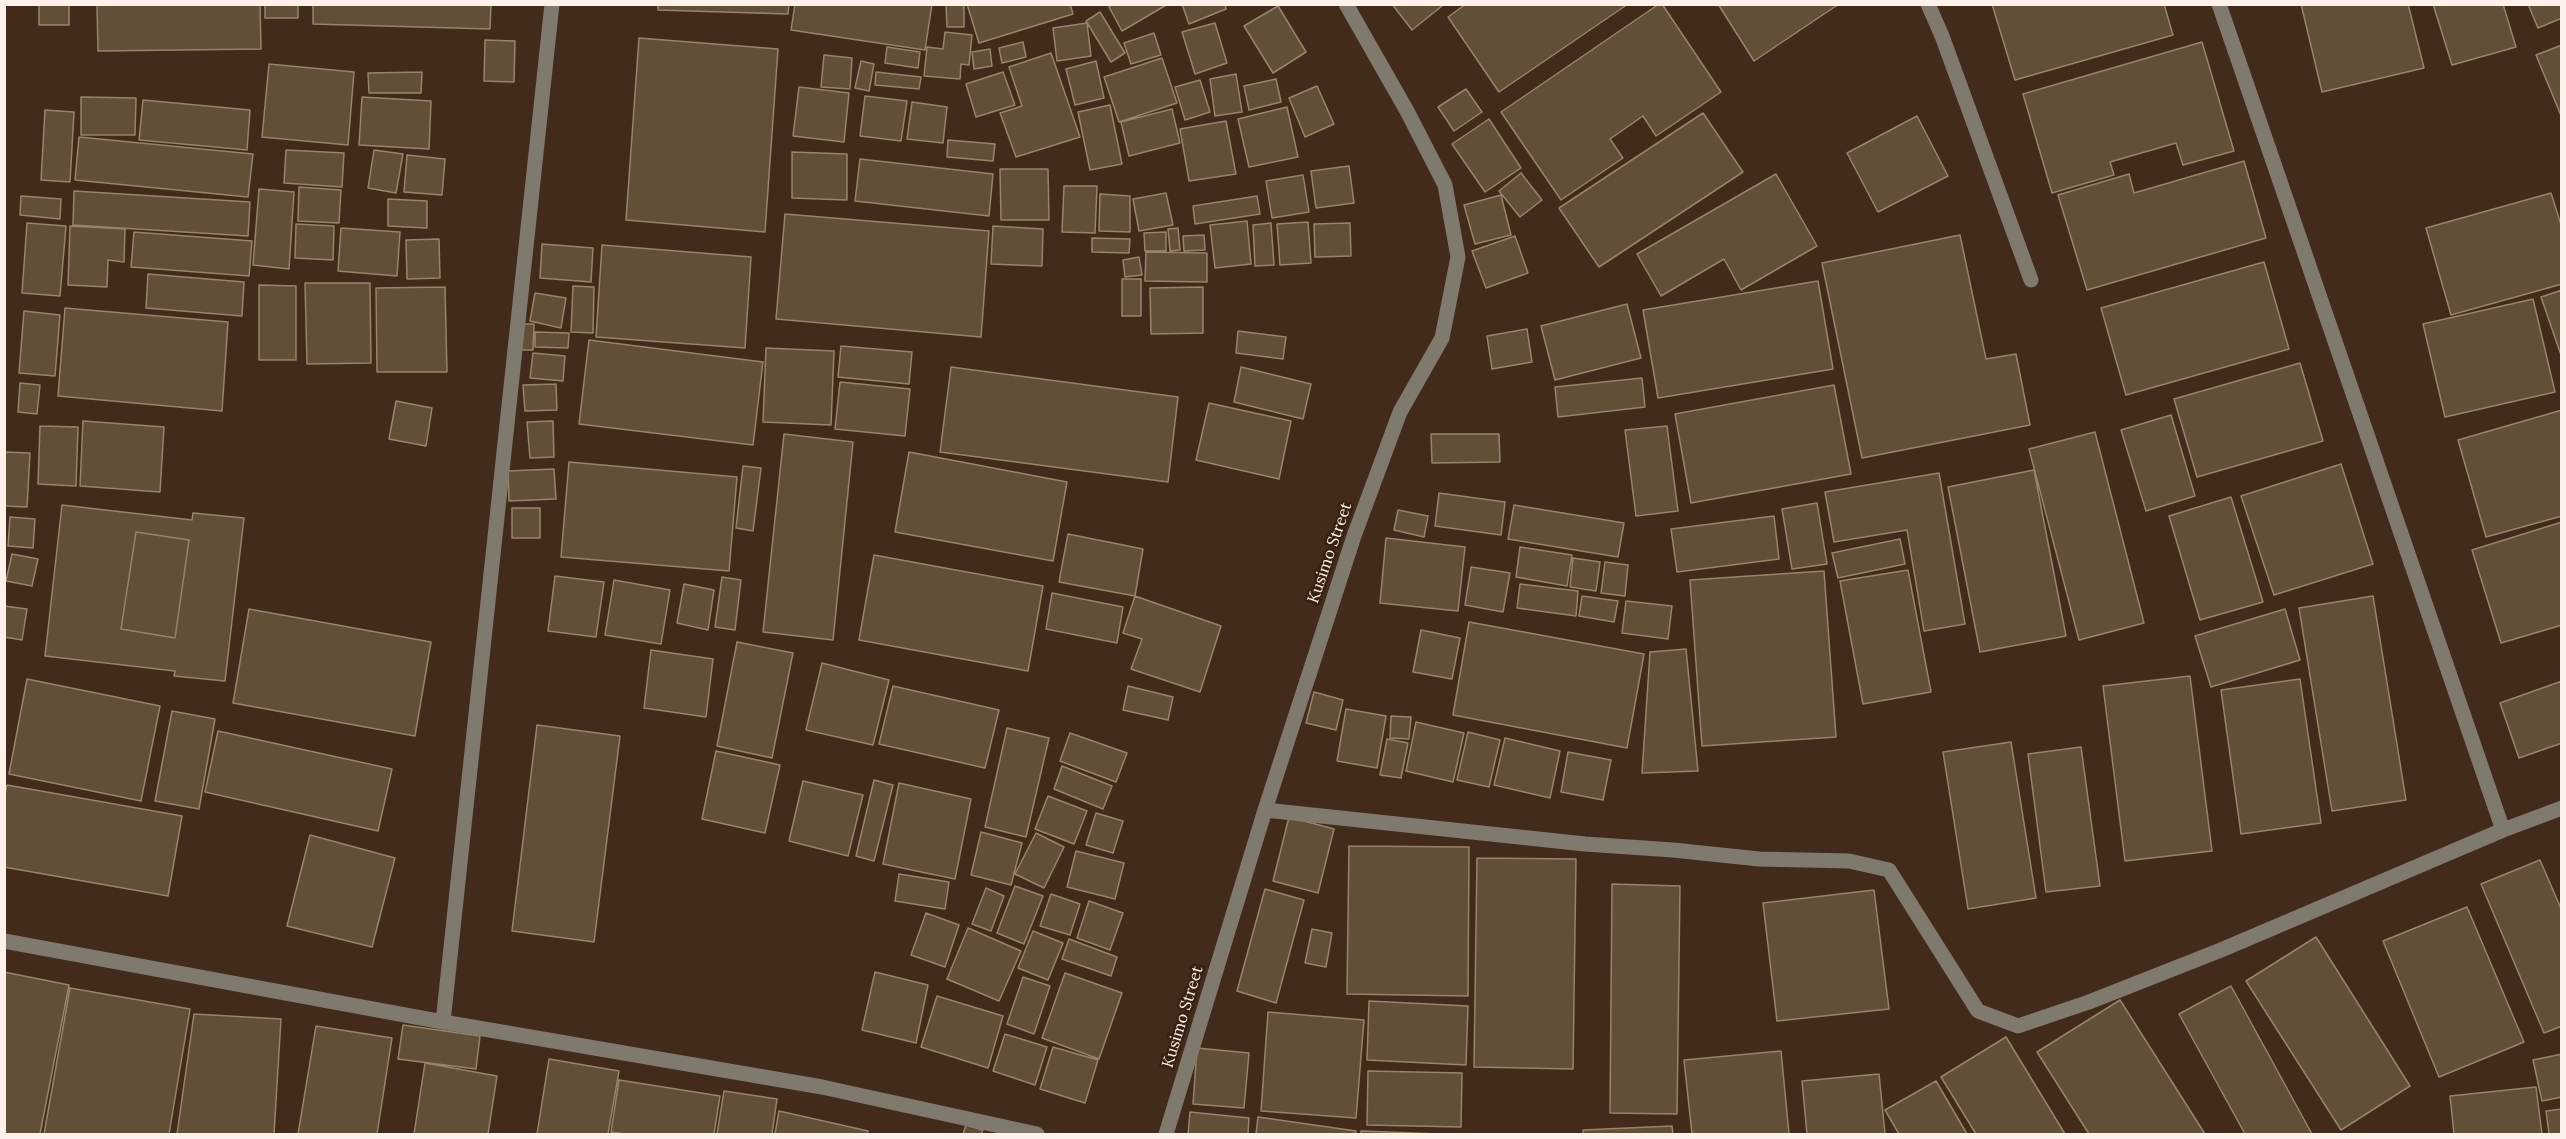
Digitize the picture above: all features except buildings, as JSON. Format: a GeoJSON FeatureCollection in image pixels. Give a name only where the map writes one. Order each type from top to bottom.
{"type":"FeatureCollection","features":[{"type":"Feature","properties":{"kind":"street"},"geometry":{"type":"LineString","coordinates":[[443,1022],[552,4]]}},
{"type":"Feature","properties":{"kind":"street","name":"Kusimo Street"},"geometry":{"type":"LineString","coordinates":[[1166,1134],[1265,810],[1354,536],[1400,412],[1442,338],[1458,257],[1445,184],[1407,111],[1346,4]]}},
{"type":"Feature","properties":{"kind":"street"},"geometry":{"type":"LineString","coordinates":[[1928,4],[1942,36],[2031,280]]}},
{"type":"Feature","properties":{"kind":"street"},"geometry":{"type":"LineString","coordinates":[[2219,4],[2503,830]]}},
{"type":"Feature","properties":{"kind":"street"},"geometry":{"type":"LineString","coordinates":[[1265,810],[1585,844],[1759,859],[1849,861],[1889,870],[1978,1011],[2018,1026],[2089,1002],[2221,950],[2503,830],[2562,808]]}},
{"type":"Feature","properties":{"kind":"street"},"geometry":{"type":"LineString","coordinates":[[4,941],[443,1022],[822,1087],[1037,1134]]}}]}
